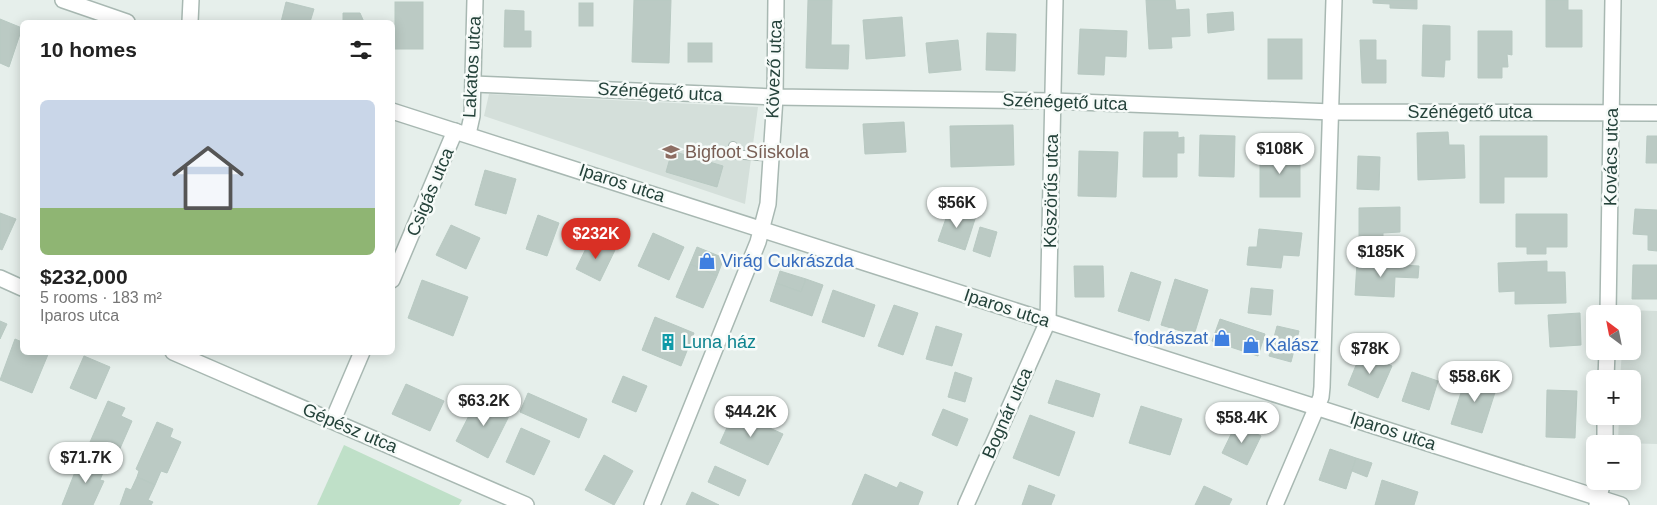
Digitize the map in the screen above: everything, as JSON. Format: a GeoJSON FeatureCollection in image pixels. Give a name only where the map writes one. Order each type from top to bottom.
{"type":"FeatureCollection","features":[{"type":"Feature","properties":{"kind":"street"},"geometry":{"type":"LineString","coordinates":[[63,0],[121,20]]}},
{"type":"Feature","properties":{"kind":"street"},"geometry":{"type":"LineString","coordinates":[[190,20],[191,0]]}},
{"type":"Feature","properties":{"kind":"street","name":"Lakatos utca"},"geometry":{"type":"LineString","coordinates":[[462,133],[472,116],[475,0]]}},
{"type":"Feature","properties":{"kind":"street","name":"Kövező utca"},"geometry":{"type":"LineString","coordinates":[[652,505],[762,228],[768,204],[774,98],[776,0]]}},
{"type":"Feature","properties":{"kind":"street","name":"Köszörűs utca"},"geometry":{"type":"LineString","coordinates":[[1048,321],[1055,0]]}},
{"type":"Feature","properties":{"kind":"street"},"geometry":{"type":"LineString","coordinates":[[1275,505],[1316,407],[1322,386],[1334,0]]}},
{"type":"Feature","properties":{"kind":"street","name":"Kovács utca"},"geometry":{"type":"LineString","coordinates":[[1608,305],[1613,0]]}},
{"type":"Feature","properties":{"kind":"street","name":"Szénégető utca"},"geometry":{"type":"LineString","coordinates":[[473,84],[774,98],[1053,101],[1332,112],[1657,113]]}},
{"type":"Feature","properties":{"kind":"street","name":"Iparos utca"},"geometry":{"type":"LineString","coordinates":[[395,112],[1316,407],[1598,502],[1622,505]]}},
{"type":"Feature","properties":{"kind":"street","name":"Csigás utca"},"geometry":{"type":"LineString","coordinates":[[395,274],[462,133]]}},
{"type":"Feature","properties":{"kind":"street"},"geometry":{"type":"LineString","coordinates":[[0,278],[20,287]]}},
{"type":"Feature","properties":{"kind":"street","name":"Bognár utca"},"geometry":{"type":"LineString","coordinates":[[966,505],[1048,321]]}},
{"type":"Feature","properties":{"kind":"street","name":"Gépész utca"},"geometry":{"type":"LineString","coordinates":[[180,355],[526,505]]}},
{"type":"Feature","properties":{"kind":"street"},"geometry":{"type":"LineString","coordinates":[[333,420],[361,355]]}},
{"type":"Feature","properties":{"kind":"lane"},"geometry":{"type":"LineString","coordinates":[[733,146],[731,154],[771,157]]}},
{"type":"Feature","properties":{"kind":"shaded area","name":"Bigfoot Síiskola"},"geometry":{"type":"Polygon","coordinates":[[[489,94],[758,107],[745,204],[484,116],[489,94]]]}},
{"type":"Feature","properties":{"kind":"shaded area"},"geometry":{"type":"Polygon","coordinates":[[[1641,311],[1657,311],[1657,444],[1641,444],[1641,435],[1618,435],[1619,425],[1641,425],[1641,370],[1621,370],[1621,360],[1641,360],[1641,311]]]}},
{"type":"Feature","properties":{"kind":"green space"},"geometry":{"type":"Polygon","coordinates":[[[344,445],[462,500],[459,505],[317,505],[344,445]]]}},
{"type":"Feature","properties":{"kind":"building"},"geometry":{"type":"Polygon","coordinates":[[[634,0],[671,0],[669,63],[632,62],[634,0]]]}},
{"type":"Feature","properties":{"kind":"building"},"geometry":{"type":"Polygon","coordinates":[[[808,0],[832,0],[831,45],[849,45],[848,69],[806,68],[808,0]]]}},
{"type":"Feature","properties":{"kind":"building"},"geometry":{"type":"Polygon","coordinates":[[[1146,0],[1175,0],[1176,10],[1189,9],[1190,36],[1171,37],[1172,48],[1149,49],[1146,0]]]}},
{"type":"Feature","properties":{"kind":"building"},"geometry":{"type":"Polygon","coordinates":[[[1373,0],[1417,0],[1417,9],[1390,8],[1390,4],[1373,3],[1373,0]]]}},
{"type":"Feature","properties":{"kind":"building"},"geometry":{"type":"Polygon","coordinates":[[[1546,0],[1568,0],[1568,10],[1582,10],[1582,47],[1546,47],[1546,0]]]}},
{"type":"Feature","properties":{"kind":"building"},"geometry":{"type":"Polygon","coordinates":[[[286,2],[314,9],[311,20],[282,20],[286,2]]]}},
{"type":"Feature","properties":{"kind":"building"},"geometry":{"type":"Polygon","coordinates":[[[395,2],[423,2],[423,49],[395,49],[395,2]]]}},
{"type":"Feature","properties":{"kind":"building"},"geometry":{"type":"Polygon","coordinates":[[[579,3],[593,3],[593,26],[579,26],[579,3]]]}},
{"type":"Feature","properties":{"kind":"building"},"geometry":{"type":"Polygon","coordinates":[[[505,10],[524,11],[524,31],[531,31],[531,47],[504,47],[505,10]]]}},
{"type":"Feature","properties":{"kind":"building"},"geometry":{"type":"Polygon","coordinates":[[[1233,12],[1234,30],[1208,33],[1207,14],[1233,12]]]}},
{"type":"Feature","properties":{"kind":"building"},"geometry":{"type":"Polygon","coordinates":[[[343,13],[360,13],[363,20],[343,20],[343,13]]]}},
{"type":"Feature","properties":{"kind":"building"},"geometry":{"type":"Polygon","coordinates":[[[902,17],[905,56],[866,59],[863,20],[902,17]]]}},
{"type":"Feature","properties":{"kind":"building"},"geometry":{"type":"Polygon","coordinates":[[[0,19],[20,27],[20,34],[9,67],[0,63],[0,19]]]}},
{"type":"Feature","properties":{"kind":"building"},"geometry":{"type":"Polygon","coordinates":[[[1423,25],[1450,26],[1450,60],[1445,60],[1444,77],[1422,76],[1423,25]]]}},
{"type":"Feature","properties":{"kind":"building"},"geometry":{"type":"Polygon","coordinates":[[[1080,29],[1127,31],[1126,57],[1105,56],[1104,75],[1078,74],[1080,29]]]}},
{"type":"Feature","properties":{"kind":"building"},"geometry":{"type":"Polygon","coordinates":[[[1478,31],[1512,31],[1512,55],[1507,54],[1508,67],[1502,67],[1502,78],[1478,78],[1478,31]]]}},
{"type":"Feature","properties":{"kind":"building"},"geometry":{"type":"Polygon","coordinates":[[[987,33],[1016,34],[1015,71],[986,70],[987,33]]]}},
{"type":"Feature","properties":{"kind":"building"},"geometry":{"type":"Polygon","coordinates":[[[1268,39],[1302,39],[1302,79],[1268,79],[1268,39]]]}},
{"type":"Feature","properties":{"kind":"building"},"geometry":{"type":"Polygon","coordinates":[[[958,40],[961,70],[929,73],[926,43],[958,40]]]}},
{"type":"Feature","properties":{"kind":"building"},"geometry":{"type":"Polygon","coordinates":[[[1360,40],[1376,40],[1376,60],[1386,60],[1386,83],[1362,83],[1360,40]]]}},
{"type":"Feature","properties":{"kind":"building"},"geometry":{"type":"Polygon","coordinates":[[[688,43],[712,43],[712,62],[688,62],[688,43]]]}},
{"type":"Feature","properties":{"kind":"building"},"geometry":{"type":"Polygon","coordinates":[[[904,122],[906,152],[865,154],[863,124],[904,122]]]}},
{"type":"Feature","properties":{"kind":"building"},"geometry":{"type":"Polygon","coordinates":[[[1013,125],[1014,165],[951,167],[950,126],[1013,125]]]}},
{"type":"Feature","properties":{"kind":"building"},"geometry":{"type":"Polygon","coordinates":[[[1144,132],[1178,132],[1178,138],[1184,137],[1184,153],[1177,153],[1177,177],[1143,177],[1144,132]]]}},
{"type":"Feature","properties":{"kind":"building"},"geometry":{"type":"Polygon","coordinates":[[[1448,132],[1449,145],[1464,145],[1465,178],[1418,180],[1417,133],[1448,132]]]}},
{"type":"Feature","properties":{"kind":"building"},"geometry":{"type":"Polygon","coordinates":[[[1200,135],[1235,136],[1234,177],[1199,176],[1200,135]]]}},
{"type":"Feature","properties":{"kind":"building"},"geometry":{"type":"Polygon","coordinates":[[[1480,136],[1547,136],[1547,177],[1504,177],[1504,203],[1480,203],[1480,136]]]}},
{"type":"Feature","properties":{"kind":"building"},"geometry":{"type":"Polygon","coordinates":[[[1647,136],[1657,136],[1657,163],[1646,163],[1647,136]]]}},
{"type":"Feature","properties":{"kind":"building"},"geometry":{"type":"Polygon","coordinates":[[[672,151],[723,166],[717,187],[666,172],[672,151]]]}},
{"type":"Feature","properties":{"kind":"building"},"geometry":{"type":"Polygon","coordinates":[[[1079,151],[1118,152],[1116,197],[1078,196],[1079,151]]]}},
{"type":"Feature","properties":{"kind":"building"},"geometry":{"type":"Polygon","coordinates":[[[1260,154],[1300,154],[1300,197],[1260,197],[1260,154]]]}},
{"type":"Feature","properties":{"kind":"building"},"geometry":{"type":"Polygon","coordinates":[[[1358,156],[1380,157],[1379,190],[1357,189],[1358,156]]]}},
{"type":"Feature","properties":{"kind":"building"},"geometry":{"type":"Polygon","coordinates":[[[485,170],[516,179],[506,214],[475,205],[485,170]]]}},
{"type":"Feature","properties":{"kind":"building"},"geometry":{"type":"Polygon","coordinates":[[[950,207],[976,216],[965,250],[938,241],[950,207]]]}},
{"type":"Feature","properties":{"kind":"building"},"geometry":{"type":"Polygon","coordinates":[[[1400,207],[1400,232],[1383,233],[1383,246],[1359,246],[1359,208],[1400,207]]]}},
{"type":"Feature","properties":{"kind":"building"},"geometry":{"type":"Polygon","coordinates":[[[1635,209],[1657,210],[1657,251],[1648,250],[1648,235],[1633,234],[1635,209]]]}},
{"type":"Feature","properties":{"kind":"building"},"geometry":{"type":"Polygon","coordinates":[[[0,213],[16,219],[2,250],[0,249],[0,213]]]}},
{"type":"Feature","properties":{"kind":"building"},"geometry":{"type":"Polygon","coordinates":[[[1516,214],[1567,214],[1567,247],[1546,247],[1546,254],[1527,254],[1527,247],[1516,247],[1516,214]]]}},
{"type":"Feature","properties":{"kind":"building"},"geometry":{"type":"Polygon","coordinates":[[[538,215],[559,223],[547,256],[526,249],[538,215]]]}},
{"type":"Feature","properties":{"kind":"building"},"geometry":{"type":"Polygon","coordinates":[[[451,225],[480,238],[466,269],[436,255],[451,225]]]}},
{"type":"Feature","properties":{"kind":"building"},"geometry":{"type":"Polygon","coordinates":[[[980,227],[997,232],[990,257],[973,251],[980,227]]]}},
{"type":"Feature","properties":{"kind":"building"},"geometry":{"type":"Polygon","coordinates":[[[1259,229],[1302,233],[1299,256],[1283,255],[1281,268],[1247,265],[1249,247],[1257,247],[1259,229]]]}},
{"type":"Feature","properties":{"kind":"building"},"geometry":{"type":"Polygon","coordinates":[[[653,233],[684,247],[669,280],[638,266],[653,233]]]}},
{"type":"Feature","properties":{"kind":"building"},"geometry":{"type":"Polygon","coordinates":[[[591,238],[615,250],[600,281],[576,269],[591,238]]]}},
{"type":"Feature","properties":{"kind":"building","name":"Virág Cukrászda"},"geometry":{"type":"Polygon","coordinates":[[[697,247],[724,258],[717,276],[690,264],[697,247]]]}},
{"type":"Feature","properties":{"kind":"building"},"geometry":{"type":"Polygon","coordinates":[[[1547,261],[1547,272],[1565,272],[1566,303],[1515,304],[1515,291],[1499,292],[1498,263],[1547,261]]]}},
{"type":"Feature","properties":{"kind":"building"},"geometry":{"type":"Polygon","coordinates":[[[1357,262],[1419,266],[1418,278],[1395,277],[1394,297],[1355,295],[1357,262]]]}},
{"type":"Feature","properties":{"kind":"building"},"geometry":{"type":"Polygon","coordinates":[[[690,264],[717,276],[703,308],[676,297],[690,264]]]}},
{"type":"Feature","properties":{"kind":"building"},"geometry":{"type":"Polygon","coordinates":[[[1633,265],[1657,265],[1657,299],[1632,299],[1633,265]]]}},
{"type":"Feature","properties":{"kind":"building"},"geometry":{"type":"Polygon","coordinates":[[[1074,266],[1103,266],[1104,297],[1075,297],[1074,266]]]}},
{"type":"Feature","properties":{"kind":"building"},"geometry":{"type":"Polygon","coordinates":[[[780,271],[806,279],[801,292],[776,283],[780,271]]]}},
{"type":"Feature","properties":{"kind":"building"},"geometry":{"type":"Polygon","coordinates":[[[1131,272],[1161,282],[1149,321],[1118,311],[1131,272]]]}},
{"type":"Feature","properties":{"kind":"building"},"geometry":{"type":"Polygon","coordinates":[[[806,279],[823,285],[812,316],[770,301],[776,283],[801,292],[806,279]]]}},
{"type":"Feature","properties":{"kind":"building"},"geometry":{"type":"Polygon","coordinates":[[[1175,279],[1208,290],[1194,335],[1161,325],[1175,279]]]}},
{"type":"Feature","properties":{"kind":"building"},"geometry":{"type":"Polygon","coordinates":[[[422,280],[468,297],[453,336],[408,318],[422,280]]]}},
{"type":"Feature","properties":{"kind":"building"},"geometry":{"type":"Polygon","coordinates":[[[1251,288],[1273,290],[1271,315],[1248,313],[1251,288]]]}},
{"type":"Feature","properties":{"kind":"building"},"geometry":{"type":"Polygon","coordinates":[[[833,290],[875,305],[864,337],[822,322],[833,290]]]}},
{"type":"Feature","properties":{"kind":"building"},"geometry":{"type":"Polygon","coordinates":[[[894,305],[918,313],[903,355],[878,346],[894,305]]]}},
{"type":"Feature","properties":{"kind":"building"},"geometry":{"type":"Polygon","coordinates":[[[1580,313],[1581,345],[1550,347],[1548,315],[1580,313]]]}},
{"type":"Feature","properties":{"kind":"building","name":"Luna ház"},"geometry":{"type":"Polygon","coordinates":[[[655,317],[694,333],[681,366],[642,350],[655,317]]]}},
{"type":"Feature","properties":{"kind":"building"},"geometry":{"type":"Polygon","coordinates":[[[1220,319],[1265,334],[1258,356],[1212,341],[1220,319]]]}},
{"type":"Feature","properties":{"kind":"building"},"geometry":{"type":"Polygon","coordinates":[[[0,321],[7,324],[0,339],[0,321]]]}},
{"type":"Feature","properties":{"kind":"building"},"geometry":{"type":"Polygon","coordinates":[[[936,326],[962,334],[952,366],[926,359],[936,326]]]}},
{"type":"Feature","properties":{"kind":"building"},"geometry":{"type":"Polygon","coordinates":[[[1277,326],[1299,331],[1291,362],[1269,356],[1277,326]]]}},
{"type":"Feature","properties":{"kind":"building"},"geometry":{"type":"Polygon","coordinates":[[[15,339],[20,341],[20,355],[48,355],[32,393],[0,380],[15,339]]]}},
{"type":"Feature","properties":{"kind":"building"},"geometry":{"type":"Polygon","coordinates":[[[1361,353],[1392,366],[1378,398],[1348,385],[1361,353]]]}},
{"type":"Feature","properties":{"kind":"building"},"geometry":{"type":"Polygon","coordinates":[[[84,356],[110,367],[96,399],[70,388],[84,356]]]}},
{"type":"Feature","properties":{"kind":"building"},"geometry":{"type":"Polygon","coordinates":[[[955,372],[972,378],[965,402],[948,397],[955,372]]]}},
{"type":"Feature","properties":{"kind":"building"},"geometry":{"type":"Polygon","coordinates":[[[1412,372],[1438,381],[1429,410],[1402,401],[1412,372]]]}},
{"type":"Feature","properties":{"kind":"building"},"geometry":{"type":"Polygon","coordinates":[[[1467,374],[1498,383],[1482,433],[1451,424],[1467,374]]]}},
{"type":"Feature","properties":{"kind":"building"},"geometry":{"type":"Polygon","coordinates":[[[623,376],[647,386],[636,412],[612,402],[623,376]]]}},
{"type":"Feature","properties":{"kind":"building"},"geometry":{"type":"Polygon","coordinates":[[[1056,380],[1100,394],[1093,417],[1048,403],[1056,380]]]}},
{"type":"Feature","properties":{"kind":"building"},"geometry":{"type":"Polygon","coordinates":[[[406,384],[444,401],[430,431],[392,414],[406,384]]]}},
{"type":"Feature","properties":{"kind":"building"},"geometry":{"type":"Polygon","coordinates":[[[1547,390],[1577,391],[1575,438],[1546,437],[1547,390]]]}},
{"type":"Feature","properties":{"kind":"building"},"geometry":{"type":"Polygon","coordinates":[[[528,393],[587,419],[579,438],[520,412],[528,393]]]}},
{"type":"Feature","properties":{"kind":"building"},"geometry":{"type":"Polygon","coordinates":[[[479,396],[511,412],[488,458],[456,441],[479,396]]]}},
{"type":"Feature","properties":{"kind":"building"},"geometry":{"type":"Polygon","coordinates":[[[108,401],[125,408],[121,416],[132,421],[118,453],[113,450],[106,465],[88,456],[91,450],[87,449],[108,401]]]}},
{"type":"Feature","properties":{"kind":"building"},"geometry":{"type":"Polygon","coordinates":[[[1141,406],[1182,419],[1170,455],[1129,443],[1141,406]]]}},
{"type":"Feature","properties":{"kind":"building"},"geometry":{"type":"Polygon","coordinates":[[[943,409],[968,419],[957,446],[932,435],[943,409]]]}},
{"type":"Feature","properties":{"kind":"building"},"geometry":{"type":"Polygon","coordinates":[[[734,412],[783,434],[768,465],[720,443],[734,412]]]}},
{"type":"Feature","properties":{"kind":"building"},"geometry":{"type":"Polygon","coordinates":[[[1030,415],[1075,432],[1059,476],[1013,458],[1030,415]]]}},
{"type":"Feature","properties":{"kind":"building"},"geometry":{"type":"Polygon","coordinates":[[[157,422],[173,429],[170,437],[181,442],[167,473],[161,471],[155,485],[137,477],[139,471],[136,469],[157,422]]]}},
{"type":"Feature","properties":{"kind":"building"},"geometry":{"type":"Polygon","coordinates":[[[1236,424],[1261,436],[1247,465],[1222,453],[1236,424]]]}},
{"type":"Feature","properties":{"kind":"building"},"geometry":{"type":"Polygon","coordinates":[[[521,428],[550,441],[534,475],[506,462],[521,428]]]}},
{"type":"Feature","properties":{"kind":"building"},"geometry":{"type":"Polygon","coordinates":[[[1330,449],[1356,458],[1346,489],[1319,480],[1330,449]]]}},
{"type":"Feature","properties":{"kind":"building"},"geometry":{"type":"Polygon","coordinates":[[[604,455],[633,471],[614,505],[585,490],[604,455]]]}},
{"type":"Feature","properties":{"kind":"building"},"geometry":{"type":"Polygon","coordinates":[[[88,456],[106,465],[100,480],[104,481],[93,505],[62,505],[77,467],[82,470],[88,456]]]}},
{"type":"Feature","properties":{"kind":"building"},"geometry":{"type":"Polygon","coordinates":[[[1356,458],[1372,463],[1367,477],[1352,471],[1356,458]]]}},
{"type":"Feature","properties":{"kind":"building"},"geometry":{"type":"Polygon","coordinates":[[[715,466],[746,480],[739,496],[708,482],[715,466]]]}},
{"type":"Feature","properties":{"kind":"building"},"geometry":{"type":"Polygon","coordinates":[[[865,474],[897,488],[900,482],[923,492],[918,505],[852,505],[865,474]]]}},
{"type":"Feature","properties":{"kind":"building"},"geometry":{"type":"Polygon","coordinates":[[[137,477],[155,485],[148,500],[153,502],[151,505],[120,505],[126,488],[131,490],[137,477]]]}},
{"type":"Feature","properties":{"kind":"building"},"geometry":{"type":"Polygon","coordinates":[[[1382,480],[1418,492],[1414,505],[1375,505],[1382,480]]]}},
{"type":"Feature","properties":{"kind":"building"},"geometry":{"type":"Polygon","coordinates":[[[1029,485],[1055,495],[1051,505],[1022,505],[1029,485]]]}},
{"type":"Feature","properties":{"kind":"building"},"geometry":{"type":"Polygon","coordinates":[[[1204,486],[1232,499],[1229,505],[1195,505],[1204,486]]]}},
{"type":"Feature","properties":{"kind":"building"},"geometry":{"type":"Polygon","coordinates":[[[692,492],[719,505],[686,505],[692,492]]]}},
{"type":"Feature","properties":{"kind":"place","name":"Bigfoot Síiskola"},"geometry":{"type":"Point","coordinates":[671,152]}},
{"type":"Feature","properties":{"kind":"place","name":"Virág Cukrászda"},"geometry":{"type":"Point","coordinates":[707,261]}},
{"type":"Feature","properties":{"kind":"place","name":"fodrászat"},"geometry":{"type":"Point","coordinates":[1222,338]}},
{"type":"Feature","properties":{"kind":"place","name":"Luna ház"},"geometry":{"type":"Point","coordinates":[668,342]}},
{"type":"Feature","properties":{"kind":"place","name":"Kalász"},"geometry":{"type":"Point","coordinates":[1251,345]}}]}
